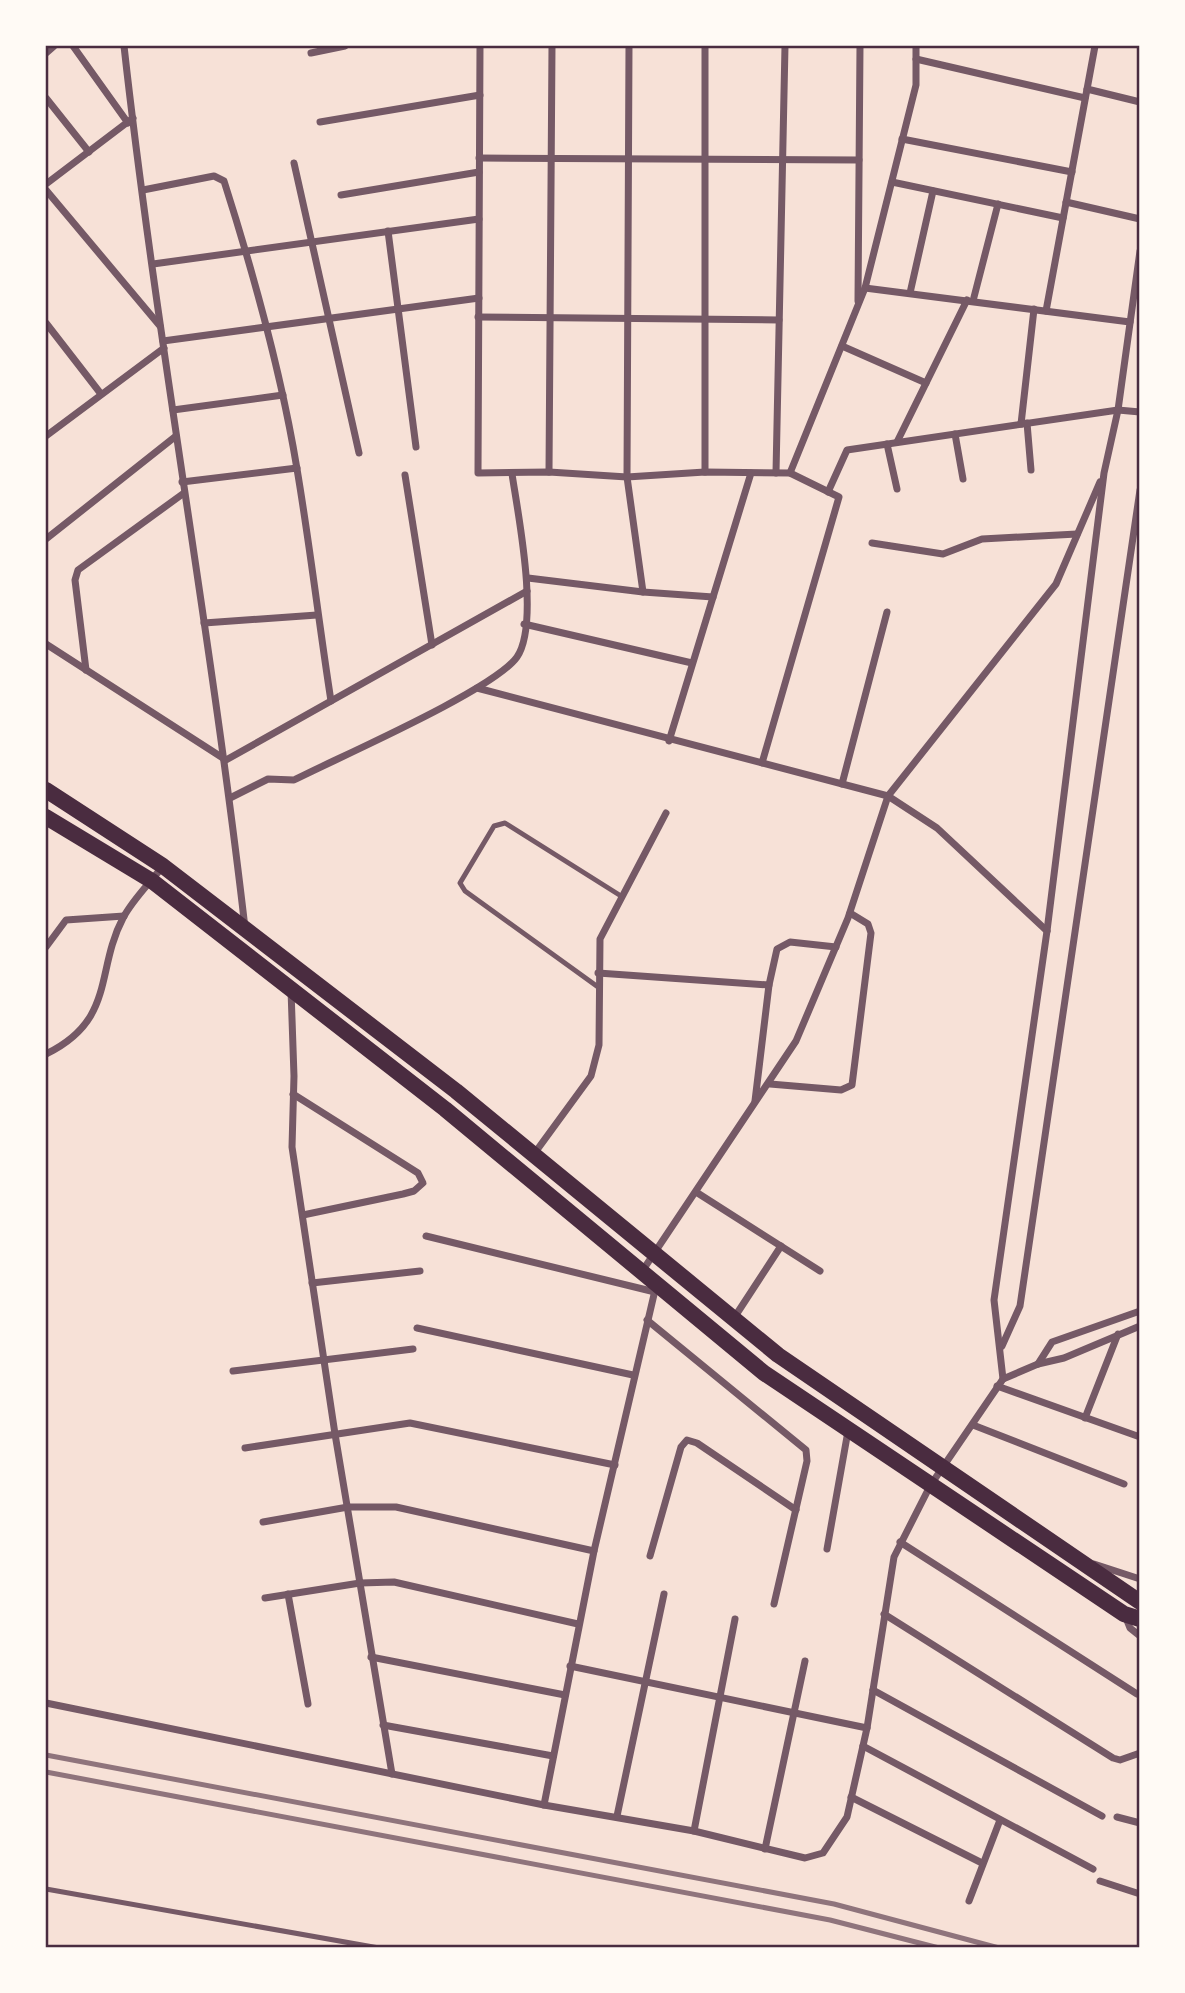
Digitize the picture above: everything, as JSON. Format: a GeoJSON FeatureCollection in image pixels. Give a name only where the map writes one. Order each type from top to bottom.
{"type":"FeatureCollection","features":[{"type":"Feature","properties":{"kind":"main road"},"geometry":{"type":"LineString","coordinates":[[46,790],[163,866],[245,929],[534,1154],[778,1355],[944,1466],[1139,1602]]}},
{"type":"Feature","properties":{"kind":"main road"},"geometry":{"type":"LineString","coordinates":[[46,817],[152,881],[445,1109],[640,1273],[655,1289],[764,1373],[930,1486],[1132,1617]]}},
{"type":"Feature","properties":{"kind":"street"},"geometry":{"type":"LineString","coordinates":[[46,52],[54,46]]}},
{"type":"Feature","properties":{"kind":"street"},"geometry":{"type":"LineString","coordinates":[[72,46],[130,121]]}},
{"type":"Feature","properties":{"kind":"street"},"geometry":{"type":"LineString","coordinates":[[124,46],[130,121],[143,190],[182,482],[226,760],[245,929]]}},
{"type":"Feature","properties":{"kind":"street"},"geometry":{"type":"LineString","coordinates":[[311,53],[345,46]]}},
{"type":"Feature","properties":{"kind":"street"},"geometry":{"type":"LineString","coordinates":[[480,46],[478,473],[548,472],[628,477],[705,472],[790,473],[839,497],[762,763]]}},
{"type":"Feature","properties":{"kind":"street"},"geometry":{"type":"LineString","coordinates":[[548,472],[552,46]]}},
{"type":"Feature","properties":{"kind":"street"},"geometry":{"type":"LineString","coordinates":[[629,46],[628,477],[643,592]]}},
{"type":"Feature","properties":{"kind":"street"},"geometry":{"type":"LineString","coordinates":[[705,46],[705,472]]}},
{"type":"Feature","properties":{"kind":"street"},"geometry":{"type":"LineString","coordinates":[[776,473],[785,46]]}},
{"type":"Feature","properties":{"kind":"street"},"geometry":{"type":"LineString","coordinates":[[858,305],[860,46]]}},
{"type":"Feature","properties":{"kind":"street"},"geometry":{"type":"LineString","coordinates":[[790,473],[865,288],[916,85],[916,46]]}},
{"type":"Feature","properties":{"kind":"street"},"geometry":{"type":"LineString","coordinates":[[1046,311],[1095,46]]}},
{"type":"Feature","properties":{"kind":"street"},"geometry":{"type":"LineString","coordinates":[[916,59],[1085,98]]}},
{"type":"Feature","properties":{"kind":"street"},"geometry":{"type":"LineString","coordinates":[[1087,89],[1139,102]]}},
{"type":"Feature","properties":{"kind":"street"},"geometry":{"type":"LineString","coordinates":[[320,122],[480,95]]}},
{"type":"Feature","properties":{"kind":"street"},"geometry":{"type":"LineString","coordinates":[[46,98],[89,152]]}},
{"type":"Feature","properties":{"kind":"street"},"geometry":{"type":"LineString","coordinates":[[130,121],[46,187],[161,327]]}},
{"type":"Feature","properties":{"kind":"street"},"geometry":{"type":"LineString","coordinates":[[902,139],[1072,172]]}},
{"type":"Feature","properties":{"kind":"street"},"geometry":{"type":"LineString","coordinates":[[479,158],[859,160]]}},
{"type":"Feature","properties":{"kind":"street"},"geometry":{"type":"LineString","coordinates":[[294,163],[359,453]]}},
{"type":"Feature","properties":{"kind":"street"},"geometry":{"type":"LineString","coordinates":[[341,195],[479,172]]}},
{"type":"Feature","properties":{"kind":"street"},"geometry":{"type":"LineString","coordinates":[[143,190],[220,177],[246,250],[283,395],[297,468],[331,701]]}},
{"type":"Feature","properties":{"kind":"street"},"geometry":{"type":"LineString","coordinates":[[892,182],[1063,218]]}},
{"type":"Feature","properties":{"kind":"street"},"geometry":{"type":"LineString","coordinates":[[911,293],[933,191]]}},
{"type":"Feature","properties":{"kind":"street"},"geometry":{"type":"LineString","coordinates":[[1066,202],[1139,219]]}},
{"type":"Feature","properties":{"kind":"street"},"geometry":{"type":"LineString","coordinates":[[897,442],[970,301],[998,204]]}},
{"type":"Feature","properties":{"kind":"street"},"geometry":{"type":"LineString","coordinates":[[153,264],[479,219]]}},
{"type":"Feature","properties":{"kind":"street"},"geometry":{"type":"LineString","coordinates":[[388,231],[416,447]]}},
{"type":"Feature","properties":{"kind":"street"},"geometry":{"type":"LineString","coordinates":[[1003,1379],[994,1300],[1047,931],[1104,473],[1118,410],[1139,251]]}},
{"type":"Feature","properties":{"kind":"street"},"geometry":{"type":"LineString","coordinates":[[865,288],[1130,323]]}},
{"type":"Feature","properties":{"kind":"street"},"geometry":{"type":"LineString","coordinates":[[46,436],[164,344],[267,326],[479,298]]}},
{"type":"Feature","properties":{"kind":"street"},"geometry":{"type":"LineString","coordinates":[[1031,470],[1024,424],[1034,309]]}},
{"type":"Feature","properties":{"kind":"street"},"geometry":{"type":"LineString","coordinates":[[478,317],[779,320]]}},
{"type":"Feature","properties":{"kind":"street"},"geometry":{"type":"LineString","coordinates":[[46,323],[101,394]]}},
{"type":"Feature","properties":{"kind":"street"},"geometry":{"type":"LineString","coordinates":[[842,346],[926,383]]}},
{"type":"Feature","properties":{"kind":"street"},"geometry":{"type":"LineString","coordinates":[[173,410],[283,395]]}},
{"type":"Feature","properties":{"kind":"street"},"geometry":{"type":"LineString","coordinates":[[828,492],[847,450],[1118,410],[1139,412]]}},
{"type":"Feature","properties":{"kind":"street"},"geometry":{"type":"LineString","coordinates":[[955,434],[963,479]]}},
{"type":"Feature","properties":{"kind":"street"},"geometry":{"type":"LineString","coordinates":[[46,540],[176,436]]}},
{"type":"Feature","properties":{"kind":"street"},"geometry":{"type":"LineString","coordinates":[[887,444],[897,489]]}},
{"type":"Feature","properties":{"kind":"street"},"geometry":{"type":"LineString","coordinates":[[182,482],[297,468]]}},
{"type":"Feature","properties":{"kind":"street"},"geometry":{"type":"LineString","coordinates":[[669,741],[751,473]]}},
{"type":"Feature","properties":{"kind":"street"},"geometry":{"type":"LineString","coordinates":[[640,1273],[770,1084],[796,1041],[850,913],[888,796],[1056,584],[1104,473]]}},
{"type":"Feature","properties":{"kind":"street"},"geometry":{"type":"LineString","coordinates":[[230,797],[268,779],[294,780],[477,688],[517,657],[524,624],[528,578],[512,474]]}},
{"type":"Feature","properties":{"kind":"street"},"geometry":{"type":"LineString","coordinates":[[405,475],[432,645]]}},
{"type":"Feature","properties":{"kind":"street"},"geometry":{"type":"LineString","coordinates":[[1001,1346],[1020,1306],[1139,490]]}},
{"type":"Feature","properties":{"kind":"street"},"geometry":{"type":"LineString","coordinates":[[86,670],[75,580],[78,570],[184,493]]}},
{"type":"Feature","properties":{"kind":"street"},"geometry":{"type":"LineString","coordinates":[[872,543],[943,554],[982,539],[1077,534]]}},
{"type":"Feature","properties":{"kind":"street"},"geometry":{"type":"LineString","coordinates":[[528,578],[643,592],[713,597]]}},
{"type":"Feature","properties":{"kind":"street"},"geometry":{"type":"LineString","coordinates":[[226,760],[527,591]]}},
{"type":"Feature","properties":{"kind":"street"},"geometry":{"type":"LineString","coordinates":[[842,784],[887,611]]}},
{"type":"Feature","properties":{"kind":"street"},"geometry":{"type":"LineString","coordinates":[[204,623],[317,615]]}},
{"type":"Feature","properties":{"kind":"street"},"geometry":{"type":"LineString","coordinates":[[524,624],[692,663]]}},
{"type":"Feature","properties":{"kind":"street"},"geometry":{"type":"LineString","coordinates":[[46,644],[226,760]]}},
{"type":"Feature","properties":{"kind":"street"},"geometry":{"type":"LineString","coordinates":[[477,688],[669,741],[888,796],[937,828],[1047,931]]}},
{"type":"Feature","properties":{"kind":"street"},"geometry":{"type":"LineString","coordinates":[[534,1154],[591,1076],[599,1045],[600,939],[666,813]]}},
{"type":"Feature","properties":{"kind":"street"},"geometry":{"type":"LineString","coordinates":[[46,1055],[74,1034],[96,1005],[124,916],[163,866]]}},
{"type":"Feature","properties":{"kind":"street"},"geometry":{"type":"LineString","coordinates":[[770,1084],[841,1090],[852,1084],[871,933],[869,924],[850,913]]}},
{"type":"Feature","properties":{"kind":"street"},"geometry":{"type":"LineString","coordinates":[[46,947],[66,920],[124,916]]}},
{"type":"Feature","properties":{"kind":"street"},"geometry":{"type":"LineString","coordinates":[[755,1104],[775,956],[781,945],[796,941],[836,947]]}},
{"type":"Feature","properties":{"kind":"street"},"geometry":{"type":"LineString","coordinates":[[598,973],[769,985]]}},
{"type":"Feature","properties":{"kind":"street"},"geometry":{"type":"LineString","coordinates":[[290,990],[292,1147],[335,1434],[392,1774]]}},
{"type":"Feature","properties":{"kind":"street"},"geometry":{"type":"LineString","coordinates":[[293,1094],[418,1173],[423,1183],[414,1191],[403,1194],[303,1215]]}},
{"type":"Feature","properties":{"kind":"street"},"geometry":{"type":"LineString","coordinates":[[696,1192],[820,1271]]}},
{"type":"Feature","properties":{"kind":"street"},"geometry":{"type":"LineString","coordinates":[[426,1236],[655,1289],[633,1375],[578,1625],[544,1805]]}},
{"type":"Feature","properties":{"kind":"street"},"geometry":{"type":"LineString","coordinates":[[734,1318],[781,1246]]}},
{"type":"Feature","properties":{"kind":"street"},"geometry":{"type":"LineString","coordinates":[[312,1283],[421,1271]]}},
{"type":"Feature","properties":{"kind":"street"},"geometry":{"type":"LineString","coordinates":[[1038,1364],[1052,1342],[1139,1311]]}},
{"type":"Feature","properties":{"kind":"street"},"geometry":{"type":"LineString","coordinates":[[647,1320],[803,1446],[807,1461],[774,1604]]}},
{"type":"Feature","properties":{"kind":"street"},"geometry":{"type":"LineString","coordinates":[[46,1703],[544,1805],[694,1831],[805,1858],[823,1853],[847,1817],[867,1728],[888,1578],[900,1542],[930,1486],[1003,1379],[1038,1364],[1064,1358],[1139,1326]]}},
{"type":"Feature","properties":{"kind":"street"},"geometry":{"type":"LineString","coordinates":[[417,1328],[633,1375]]}},
{"type":"Feature","properties":{"kind":"street"},"geometry":{"type":"LineString","coordinates":[[1085,1418],[1119,1333]]}},
{"type":"Feature","properties":{"kind":"street"},"geometry":{"type":"LineString","coordinates":[[233,1371],[324,1357],[413,1349]]}},
{"type":"Feature","properties":{"kind":"street"},"geometry":{"type":"LineString","coordinates":[[997,1386],[1139,1437]]}},
{"type":"Feature","properties":{"kind":"street"},"geometry":{"type":"LineString","coordinates":[[245,1448],[410,1423],[615,1465]]}},
{"type":"Feature","properties":{"kind":"street"},"geometry":{"type":"LineString","coordinates":[[973,1425],[1124,1484]]}},
{"type":"Feature","properties":{"kind":"street"},"geometry":{"type":"LineString","coordinates":[[827,1549],[848,1431]]}},
{"type":"Feature","properties":{"kind":"street"},"geometry":{"type":"LineString","coordinates":[[650,1556],[681,1447],[687,1440],[697,1443],[796,1510]]}},
{"type":"Feature","properties":{"kind":"street"},"geometry":{"type":"LineString","coordinates":[[262,1522],[348,1507],[416,1510],[594,1551]]}},
{"type":"Feature","properties":{"kind":"street"},"geometry":{"type":"LineString","coordinates":[[900,1542],[1137,1695]]}},
{"type":"Feature","properties":{"kind":"street"},"geometry":{"type":"LineString","coordinates":[[1071,1557],[1139,1579]]}},
{"type":"Feature","properties":{"kind":"street"},"geometry":{"type":"LineString","coordinates":[[265,1598],[360,1583],[404,1584],[578,1625]]}},
{"type":"Feature","properties":{"kind":"street"},"geometry":{"type":"LineString","coordinates":[[288,1594],[308,1704]]}},
{"type":"Feature","properties":{"kind":"street"},"geometry":{"type":"LineString","coordinates":[[617,1816],[664,1594]]}},
{"type":"Feature","properties":{"kind":"street"},"geometry":{"type":"LineString","coordinates":[[884,1614],[1113,1759],[1119,1760],[1139,1753]]}},
{"type":"Feature","properties":{"kind":"street"},"geometry":{"type":"LineString","coordinates":[[1132,1617],[1130,1628],[1139,1636]]}},
{"type":"Feature","properties":{"kind":"street"},"geometry":{"type":"LineString","coordinates":[[694,1831],[735,1619]]}},
{"type":"Feature","properties":{"kind":"street"},"geometry":{"type":"LineString","coordinates":[[371,1657],[565,1695]]}},
{"type":"Feature","properties":{"kind":"street"},"geometry":{"type":"LineString","coordinates":[[765,1849],[805,1661]]}},
{"type":"Feature","properties":{"kind":"street"},"geometry":{"type":"LineString","coordinates":[[570,1666],[867,1728]]}},
{"type":"Feature","properties":{"kind":"street"},"geometry":{"type":"LineString","coordinates":[[873,1690],[1102,1816]]}},
{"type":"Feature","properties":{"kind":"street"},"geometry":{"type":"LineString","coordinates":[[383,1725],[553,1756]]}},
{"type":"Feature","properties":{"kind":"street"},"geometry":{"type":"LineString","coordinates":[[863,1746],[1093,1869]]}},
{"type":"Feature","properties":{"kind":"street"},"geometry":{"type":"LineString","coordinates":[[851,1797],[982,1863]]}},
{"type":"Feature","properties":{"kind":"street"},"geometry":{"type":"LineString","coordinates":[[1117,1817],[1139,1823]]}},
{"type":"Feature","properties":{"kind":"street"},"geometry":{"type":"LineString","coordinates":[[969,1901],[1000,1820]]}},
{"type":"Feature","properties":{"kind":"street"},"geometry":{"type":"LineString","coordinates":[[1100,1881],[1139,1894]]}},
{"type":"Feature","properties":{"kind":"lane"},"geometry":{"type":"LineString","coordinates":[[598,987],[465,891],[460,883],[494,826],[505,823],[621,896]]}},
{"type":"Feature","properties":{"kind":"lane"},"geometry":{"type":"LineString","coordinates":[[46,1889],[379,1948]]}},
{"type":"Feature","properties":{"kind":"railway"},"geometry":{"type":"LineString","coordinates":[[46,1755],[834,1904],[999,1948]]}},
{"type":"Feature","properties":{"kind":"railway"},"geometry":{"type":"LineString","coordinates":[[46,1772],[830,1920],[939,1948]]}}]}
